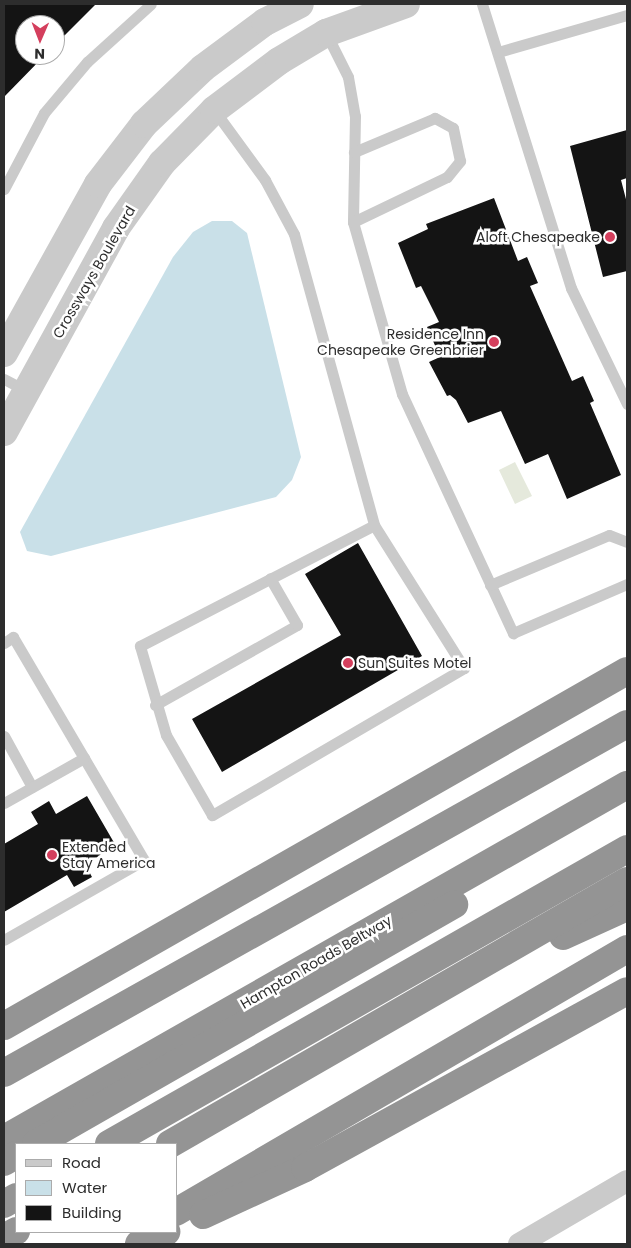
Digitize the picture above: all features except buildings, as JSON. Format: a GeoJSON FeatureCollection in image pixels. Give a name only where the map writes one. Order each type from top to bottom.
{"type":"FeatureCollection","features":[{"type":"Feature","properties":{"kind":"highway"},"geometry":{"type":"LineString","coordinates":[[4,1026],[627,671]]}},
{"type":"Feature","properties":{"kind":"highway"},"geometry":{"type":"LineString","coordinates":[[4,1073],[627,724]]}},
{"type":"Feature","properties":{"kind":"highway","name":"Hampton Roads Beltway"},"geometry":{"type":"LineString","coordinates":[[4,1139],[627,785]]}},
{"type":"Feature","properties":{"kind":"highway"},"geometry":{"type":"LineString","coordinates":[[38,1143],[627,807]]}},
{"type":"Feature","properties":{"kind":"highway"},"geometry":{"type":"LineString","coordinates":[[111,1143],[627,848]]}},
{"type":"Feature","properties":{"kind":"highway"},"geometry":{"type":"LineString","coordinates":[[172,1143],[627,881]]}},
{"type":"Feature","properties":{"kind":"highway"},"geometry":{"type":"LineString","coordinates":[[422,998],[627,907]]}},
{"type":"Feature","properties":{"kind":"highway"},"geometry":{"type":"LineString","coordinates":[[178,1211],[627,949]]}},
{"type":"Feature","properties":{"kind":"highway"},"geometry":{"type":"LineString","coordinates":[[178,1226],[304,1168],[627,991]]}},
{"type":"Feature","properties":{"kind":"highway"},"geometry":{"type":"LineString","coordinates":[[4,1162],[15,1156]]}},
{"type":"Feature","properties":{"kind":"highway"},"geometry":{"type":"LineString","coordinates":[[4,1204],[15,1198]]}},
{"type":"Feature","properties":{"kind":"highway"},"geometry":{"type":"LineString","coordinates":[[4,1238],[15,1232]]}},
{"type":"Feature","properties":{"kind":"highway"},"geometry":{"type":"LineString","coordinates":[[122,1244],[141,1233]]}},
{"type":"Feature","properties":{"kind":"highway"},"geometry":{"type":"LineString","coordinates":[[139,1244],[164,1233]]}},
{"type":"Feature","properties":{"kind":"street"},"geometry":{"type":"LineString","coordinates":[[4,354],[98,184],[144,124],[203,68],[265,22],[300,4]]}},
{"type":"Feature","properties":{"kind":"street","name":"Crossways Boulevard"},"geometry":{"type":"LineString","coordinates":[[4,432],[116,228],[162,163],[214,110],[247,82],[326,33],[406,4]]}},
{"type":"Feature","properties":{"kind":"street"},"geometry":{"type":"LineString","coordinates":[[519,1244],[627,1181]]}},
{"type":"Feature","properties":{"kind":"lane"},"geometry":{"type":"LineString","coordinates":[[4,189],[44,113],[87,62],[151,4]]}},
{"type":"Feature","properties":{"kind":"lane"},"geometry":{"type":"LineString","coordinates":[[482,4],[571,288],[627,404]]}},
{"type":"Feature","properties":{"kind":"lane"},"geometry":{"type":"LineString","coordinates":[[498,52],[627,15]]}},
{"type":"Feature","properties":{"kind":"lane"},"geometry":{"type":"LineString","coordinates":[[326,33],[348,77],[355,116],[353,222],[402,394],[513,633],[627,584]]}},
{"type":"Feature","properties":{"kind":"lane"},"geometry":{"type":"LineString","coordinates":[[214,110],[266,180],[294,234],[374,525],[464,668],[212,815],[166,735],[155,705],[140,646],[374,525]]}},
{"type":"Feature","properties":{"kind":"lane"},"geometry":{"type":"LineString","coordinates":[[353,222],[447,177],[460,162],[453,128],[435,118],[354,152]]}},
{"type":"Feature","properties":{"kind":"lane"},"geometry":{"type":"LineString","coordinates":[[4,378],[27,391]]}},
{"type":"Feature","properties":{"kind":"lane"},"geometry":{"type":"LineString","coordinates":[[490,585],[609,535],[627,542]]}},
{"type":"Feature","properties":{"kind":"lane"},"geometry":{"type":"LineString","coordinates":[[155,705],[297,625],[270,578]]}},
{"type":"Feature","properties":{"kind":"lane"},"geometry":{"type":"LineString","coordinates":[[4,642],[13,637],[144,860],[4,940]]}},
{"type":"Feature","properties":{"kind":"lane"},"geometry":{"type":"LineString","coordinates":[[4,736],[32,787]]}},
{"type":"Feature","properties":{"kind":"lane"},"geometry":{"type":"LineString","coordinates":[[4,803],[84,758]]}},
{"type":"Feature","properties":{"kind":"shaded area"},"geometry":{"type":"Polygon","coordinates":[[[515,462],[532,496],[515,504],[499,470],[515,462]]]}},
{"type":"Feature","properties":{"kind":"water"},"geometry":{"type":"Polygon","coordinates":[[[212,221],[232,221],[247,233],[301,457],[292,480],[276,497],[51,556],[27,551],[20,532],[173,257],[193,232],[212,221]]]}},
{"type":"Feature","properties":{"kind":"place","name":"Aloft Chesapeake"},"geometry":{"type":"Point","coordinates":[610,237]}},
{"type":"Feature","properties":{"kind":"place","name":"Residence Inn Chesapeake Greenbrier"},"geometry":{"type":"Point","coordinates":[494,342]}},
{"type":"Feature","properties":{"kind":"place","name":"Sun Suites Motel"},"geometry":{"type":"Point","coordinates":[348,663]}},
{"type":"Feature","properties":{"kind":"place","name":"Extended Stay America"},"geometry":{"type":"Point","coordinates":[52,855]}}]}
